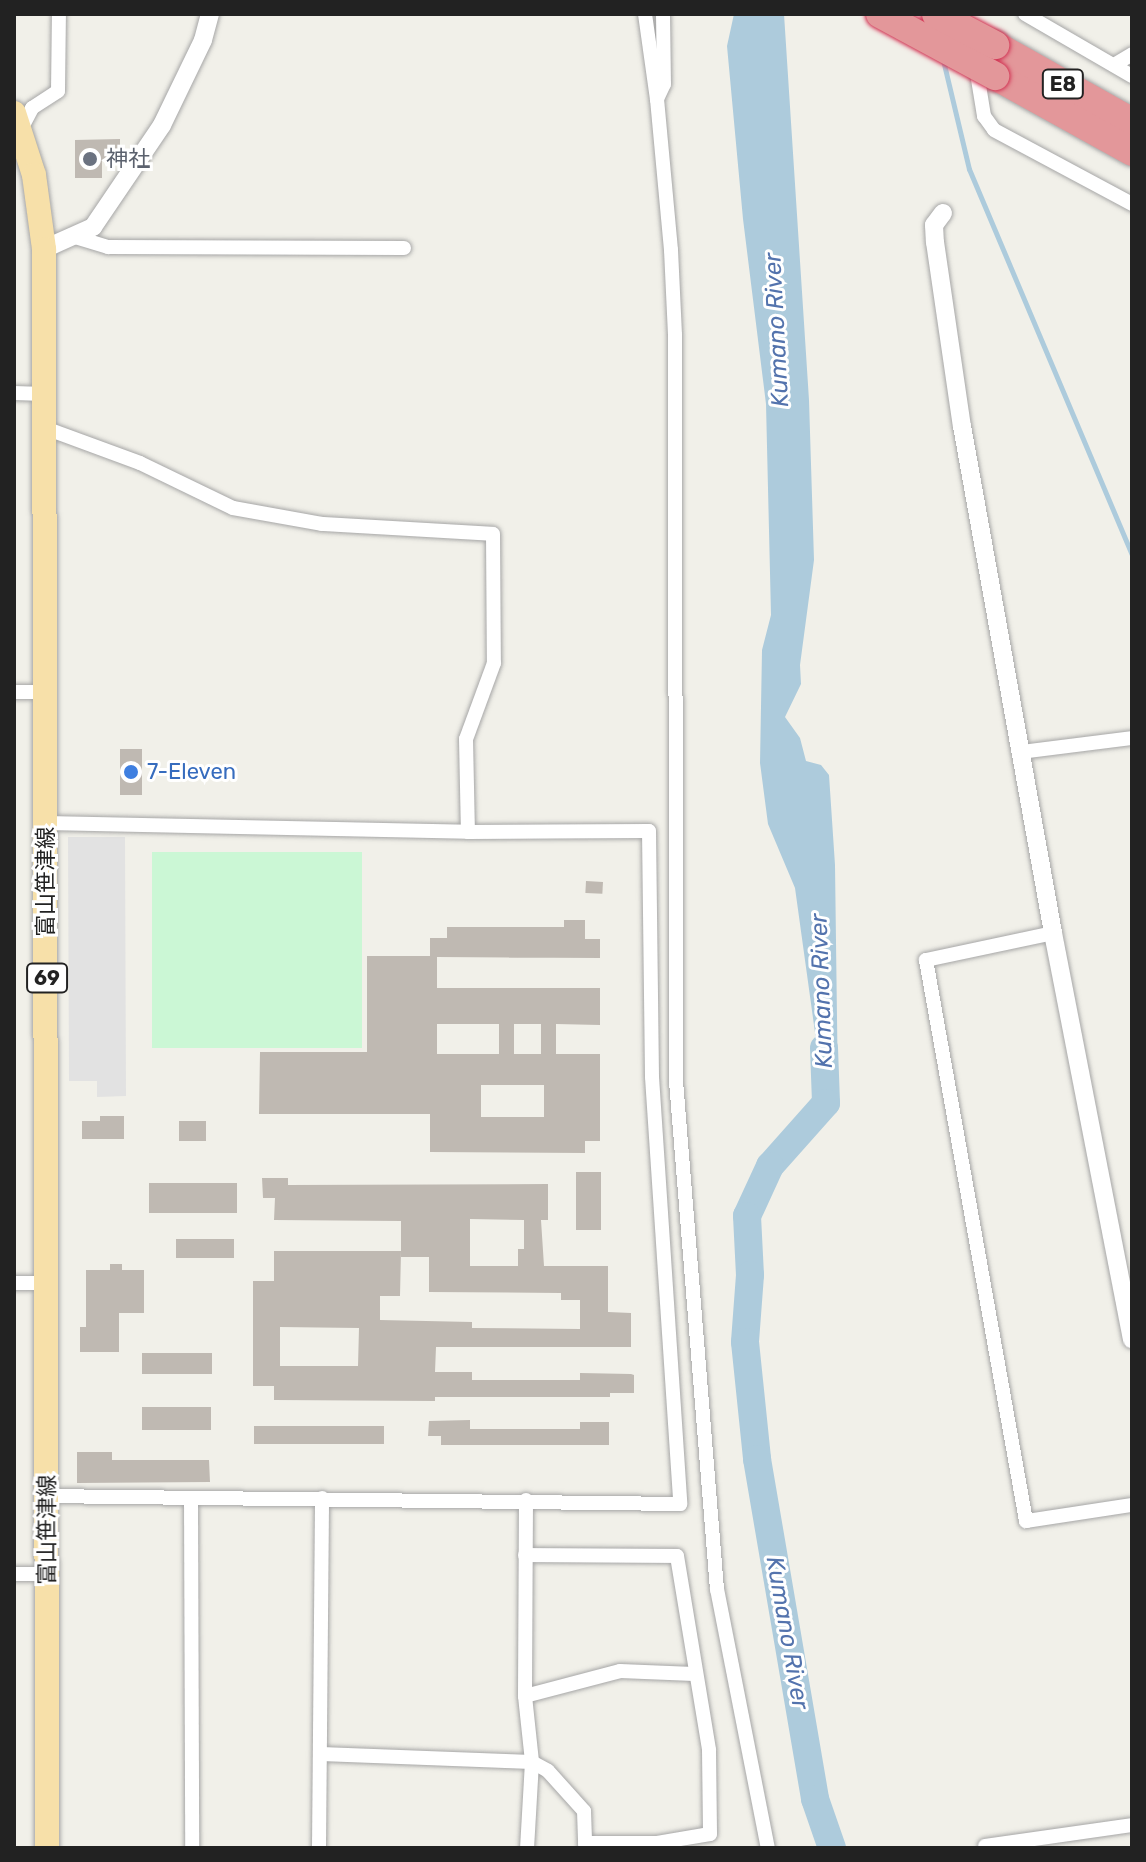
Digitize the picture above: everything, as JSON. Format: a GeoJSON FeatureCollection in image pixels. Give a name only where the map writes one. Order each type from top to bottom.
{"type":"FeatureCollection","features":[{"type":"Feature","properties":{"kind":"highway","name":"E8"},"geometry":{"type":"LineString","coordinates":[[880,14],[1132,152]]}},
{"type":"Feature","properties":{"kind":"highway","name":"E8"},"geometry":{"type":"LineString","coordinates":[[936,14],[1132,122]]}},
{"type":"Feature","properties":{"kind":"main road","name":"富山笹津線"},"geometry":{"type":"LineString","coordinates":[[17,125],[34,175],[44,249],[47,1848]]}},
{"type":"Feature","properties":{"kind":"street"},"geometry":{"type":"LineString","coordinates":[[17,125],[32,108],[58,91],[59,14]]}},
{"type":"Feature","properties":{"kind":"street"},"geometry":{"type":"LineString","coordinates":[[44,249],[93,227],[162,125],[203,40],[210,14]]}},
{"type":"Feature","properties":{"kind":"street"},"geometry":{"type":"LineString","coordinates":[[645,14],[657,99],[671,250],[675,335],[676,1081],[717,1589],[768,1848]]}},
{"type":"Feature","properties":{"kind":"street"},"geometry":{"type":"LineString","coordinates":[[657,99],[664,84],[663,14]]}},
{"type":"Feature","properties":{"kind":"street"},"geometry":{"type":"LineString","coordinates":[[968,14],[986,122],[994,130],[1132,204]]}},
{"type":"Feature","properties":{"kind":"street"},"geometry":{"type":"LineString","coordinates":[[1025,14],[1132,76]]}},
{"type":"Feature","properties":{"kind":"street"},"geometry":{"type":"LineString","coordinates":[[1114,65],[1132,54]]}},
{"type":"Feature","properties":{"kind":"street"},"geometry":{"type":"LineString","coordinates":[[943,213],[934,225],[938,271],[1053,933],[1132,1339]]}},
{"type":"Feature","properties":{"kind":"street"},"geometry":{"type":"LineString","coordinates":[[72,236],[108,247],[404,248]]}},
{"type":"Feature","properties":{"kind":"street"},"geometry":{"type":"LineString","coordinates":[[14,393],[44,394]]}},
{"type":"Feature","properties":{"kind":"street"},"geometry":{"type":"LineString","coordinates":[[45,428],[140,463],[233,508],[322,524],[493,534],[494,663],[466,739],[468,832]]}},
{"type":"Feature","properties":{"kind":"street"},"geometry":{"type":"LineString","coordinates":[[14,692],[46,692]]}},
{"type":"Feature","properties":{"kind":"street"},"geometry":{"type":"LineString","coordinates":[[1021,752],[1132,738]]}},
{"type":"Feature","properties":{"kind":"street"},"geometry":{"type":"LineString","coordinates":[[46,823],[468,832],[649,831],[652,1077],[680,1504],[47,1496]]}},
{"type":"Feature","properties":{"kind":"street"},"geometry":{"type":"LineString","coordinates":[[1053,933],[926,960],[1026,1521],[1132,1505]]}},
{"type":"Feature","properties":{"kind":"street"},"geometry":{"type":"LineString","coordinates":[[14,1283],[47,1283]]}},
{"type":"Feature","properties":{"kind":"street"},"geometry":{"type":"LineString","coordinates":[[191,1498],[192,1848]]}},
{"type":"Feature","properties":{"kind":"street"},"geometry":{"type":"LineString","coordinates":[[319,1848],[322,1498]]}},
{"type":"Feature","properties":{"kind":"street"},"geometry":{"type":"LineString","coordinates":[[526,1500],[525,1696],[532,1762],[527,1848]]}},
{"type":"Feature","properties":{"kind":"street"},"geometry":{"type":"LineString","coordinates":[[321,1754],[532,1762],[548,1771],[584,1811],[585,1846],[712,1841],[709,1750],[694,1674],[677,1556],[525,1555]]}},
{"type":"Feature","properties":{"kind":"street"},"geometry":{"type":"LineString","coordinates":[[14,1574],[47,1574]]}},
{"type":"Feature","properties":{"kind":"street"},"geometry":{"type":"LineString","coordinates":[[525,1696],[620,1671],[694,1674]]}},
{"type":"Feature","properties":{"kind":"street"},"geometry":{"type":"LineString","coordinates":[[985,1846],[1132,1825]]}},
{"type":"Feature","properties":{"kind":"green space"},"geometry":{"type":"Polygon","coordinates":[[[152,852],[362,852],[362,1048],[152,1048],[152,852]]]}},
{"type":"Feature","properties":{"kind":"shaded area"},"geometry":{"type":"Polygon","coordinates":[[[68,837],[125,837],[126,1096],[97,1097],[97,1081],[69,1081],[68,837]]]}},
{"type":"Feature","properties":{"kind":"water"},"geometry":{"type":"Polygon","coordinates":[[[734,14],[784,14],[809,400],[814,560],[800,665],[801,684],[785,717],[800,738],[806,761],[821,765],[829,775],[835,865],[838,1093],[822,1083],[795,888],[768,824],[760,763],[762,650],[771,615],[766,404],[743,219],[727,46],[734,14]]]}},
{"type":"Feature","properties":{"kind":"building"},"geometry":{"type":"Polygon","coordinates":[[[120,139],[120,160],[102,160],[102,178],[75,178],[75,140],[120,139]]]}},
{"type":"Feature","properties":{"kind":"building","name":"7-Eleven"},"geometry":{"type":"Polygon","coordinates":[[[120,749],[142,749],[142,795],[120,795],[120,749]]]}},
{"type":"Feature","properties":{"kind":"building"},"geometry":{"type":"Polygon","coordinates":[[[586,881],[603,882],[602,894],[585,893],[586,881]]]}},
{"type":"Feature","properties":{"kind":"building"},"geometry":{"type":"Polygon","coordinates":[[[564,920],[585,920],[585,939],[600,939],[600,958],[437,957],[437,988],[600,988],[600,1025],[556,1024],[556,1054],[600,1054],[600,1141],[585,1141],[585,1153],[430,1152],[430,1114],[259,1114],[260,1052],[367,1052],[367,956],[430,956],[430,938],[447,938],[447,927],[564,927],[564,920]],[[437,1024],[437,1054],[499,1054],[499,1024],[437,1024]],[[514,1024],[514,1054],[541,1054],[541,1024],[514,1024]],[[481,1085],[481,1117],[544,1117],[544,1085],[481,1085]]]}},
{"type":"Feature","properties":{"kind":"building"},"geometry":{"type":"Polygon","coordinates":[[[100,1116],[124,1116],[124,1139],[82,1139],[82,1121],[100,1121],[100,1116]]]}},
{"type":"Feature","properties":{"kind":"building"},"geometry":{"type":"Polygon","coordinates":[[[179,1121],[206,1121],[206,1141],[179,1141],[179,1121]]]}},
{"type":"Feature","properties":{"kind":"building"},"geometry":{"type":"Polygon","coordinates":[[[576,1172],[601,1172],[601,1230],[576,1230],[576,1172]]]}},
{"type":"Feature","properties":{"kind":"building"},"geometry":{"type":"Polygon","coordinates":[[[262,1178],[288,1178],[288,1185],[548,1184],[548,1220],[541,1220],[544,1266],[608,1266],[608,1312],[631,1313],[631,1347],[436,1347],[435,1372],[472,1372],[472,1380],[580,1380],[580,1373],[631,1374],[634,1375],[634,1393],[610,1393],[610,1397],[435,1397],[435,1401],[274,1400],[274,1386],[253,1386],[253,1281],[274,1281],[274,1251],[401,1251],[401,1221],[274,1220],[275,1198],[263,1198],[262,1178]],[[470,1219],[470,1266],[518,1266],[518,1249],[524,1249],[524,1220],[470,1219]],[[401,1251],[400,1296],[380,1296],[380,1320],[472,1322],[472,1328],[580,1329],[580,1300],[561,1300],[561,1293],[429,1292],[429,1257],[401,1257],[401,1251]],[[280,1327],[280,1366],[358,1366],[359,1328],[280,1327]]]}},
{"type":"Feature","properties":{"kind":"building"},"geometry":{"type":"Polygon","coordinates":[[[149,1183],[237,1183],[237,1213],[149,1213],[149,1183]]]}},
{"type":"Feature","properties":{"kind":"building"},"geometry":{"type":"Polygon","coordinates":[[[176,1239],[234,1239],[234,1258],[176,1258],[176,1239]]]}},
{"type":"Feature","properties":{"kind":"building"},"geometry":{"type":"Polygon","coordinates":[[[110,1264],[122,1264],[122,1270],[144,1270],[144,1313],[119,1313],[119,1352],[80,1352],[80,1327],[86,1327],[86,1270],[110,1270],[110,1264]]]}},
{"type":"Feature","properties":{"kind":"building"},"geometry":{"type":"Polygon","coordinates":[[[142,1353],[212,1353],[212,1374],[142,1374],[142,1353]]]}},
{"type":"Feature","properties":{"kind":"building"},"geometry":{"type":"Polygon","coordinates":[[[142,1407],[211,1407],[211,1430],[142,1430],[142,1407]]]}},
{"type":"Feature","properties":{"kind":"building"},"geometry":{"type":"Polygon","coordinates":[[[470,1420],[470,1429],[580,1429],[580,1422],[609,1422],[609,1445],[441,1445],[441,1436],[428,1436],[429,1421],[470,1420]]]}},
{"type":"Feature","properties":{"kind":"building"},"geometry":{"type":"Polygon","coordinates":[[[254,1426],[384,1426],[384,1444],[254,1444],[254,1426]]]}},
{"type":"Feature","properties":{"kind":"building"},"geometry":{"type":"Polygon","coordinates":[[[77,1452],[112,1452],[112,1460],[209,1460],[210,1482],[77,1483],[77,1452]]]}},
{"type":"Feature","properties":{"kind":"waterway"},"geometry":{"type":"LineString","coordinates":[[943,60],[969,169],[1132,555]]}},
{"type":"Feature","properties":{"kind":"waterway","name":"Kumano River"},"geometry":{"type":"LineString","coordinates":[[824,1048],[826,1103],[770,1166],[747,1216],[750,1275],[745,1342],[757,1459],[815,1799],[832,1848]]}},
{"type":"Feature","properties":{"kind":"place","name":"神社"},"geometry":{"type":"Point","coordinates":[90,159]}},
{"type":"Feature","properties":{"kind":"place","name":"7-Eleven"},"geometry":{"type":"Point","coordinates":[131,772]}}]}
